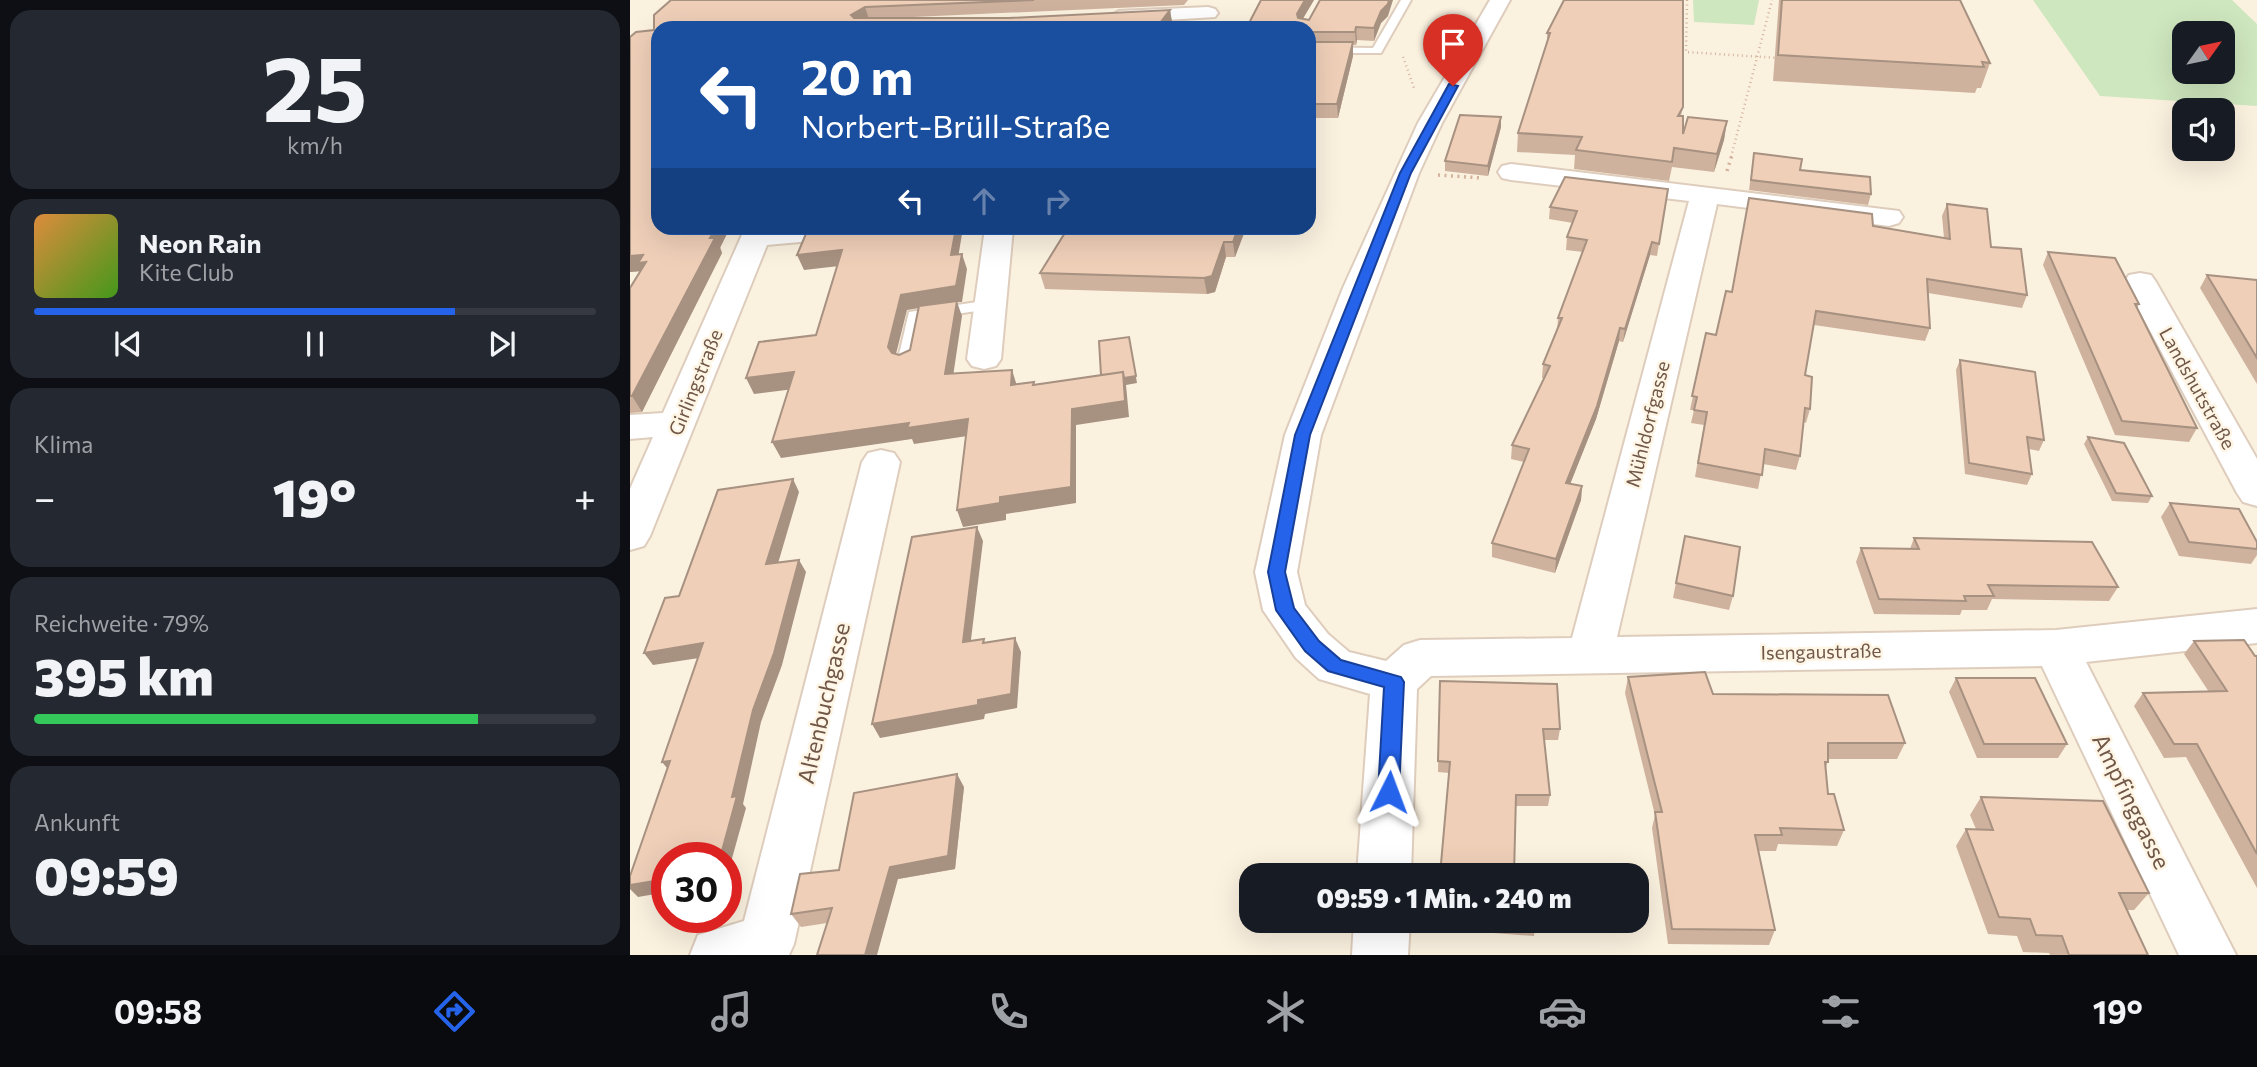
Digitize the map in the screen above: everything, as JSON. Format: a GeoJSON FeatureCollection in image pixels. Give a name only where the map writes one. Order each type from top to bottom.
{"type":"FeatureCollection","features":[{"type":"Feature","properties":{"kind":"street"},"geometry":{"type":"LineString","coordinates":[[1385,863],[1394,682],[1335,666],[1312,646],[1285,610],[1276,572],[1303,435],[1364,275],[1406,173],[1430,123],[1500,0]]}},
{"type":"Feature","properties":{"kind":"street"},"geometry":{"type":"LineString","coordinates":[[1099,18],[1208,14]]}},
{"type":"Feature","properties":{"kind":"street"},"geometry":{"type":"LineString","coordinates":[[1511,172],[1889,218]]}},
{"type":"Feature","properties":{"kind":"street","name":"Mühldorfgasse"},"geometry":{"type":"LineString","coordinates":[[1590,654],[1713,195]]}},
{"type":"Feature","properties":{"kind":"street","name":"Girlingstraße"},"geometry":{"type":"LineString","coordinates":[[630,536],[755,235]]}},
{"type":"Feature","properties":{"kind":"street"},"geometry":{"type":"LineString","coordinates":[[984,359],[998,235]]}},
{"type":"Feature","properties":{"kind":"street","name":"Landshutstraße"},"geometry":{"type":"LineString","coordinates":[[2140,282],[2257,493]]}},
{"type":"Feature","properties":{"kind":"street"},"geometry":{"type":"LineString","coordinates":[[630,427],[678,424]]}},
{"type":"Feature","properties":{"kind":"street","name":"Altenbuchgasse"},"geometry":{"type":"LineString","coordinates":[[749,951],[881,462]]}},
{"type":"Feature","properties":{"kind":"street","name":"Isengaustraße"},"geometry":{"type":"LineString","coordinates":[[1394,682],[1419,658],[2056,648],[2257,626]]}},
{"type":"Feature","properties":{"kind":"street","name":"Ampfinggasse"},"geometry":{"type":"LineString","coordinates":[[2056,648],[2208,955]]}},
{"type":"Feature","properties":{"kind":"street"},"geometry":{"type":"LineString","coordinates":[[1380,955],[1381,933]]}},
{"type":"Feature","properties":{"kind":"lane"},"geometry":{"type":"LineString","coordinates":[[1316,50],[1377,51],[1406,0]]}},
{"type":"Feature","properties":{"kind":"lane"},"geometry":{"type":"LineString","coordinates":[[905,363],[915,315],[991,305]]}},
{"type":"Feature","properties":{"kind":"path"},"geometry":{"type":"LineString","coordinates":[[1687,0],[1686,52],[1785,58]]}},
{"type":"Feature","properties":{"kind":"path"},"geometry":{"type":"LineString","coordinates":[[1713,195],[1759,56],[1772,0]]}},
{"type":"Feature","properties":{"kind":"green space"},"geometry":{"type":"Polygon","coordinates":[[[1693,0],[1759,0],[1754,25],[1694,22],[1693,0]]]}},
{"type":"Feature","properties":{"kind":"green space"},"geometry":{"type":"Polygon","coordinates":[[[2033,0],[2232,0],[2257,24],[2257,106],[2235,105],[2235,98],[2172,98],[2172,101],[2100,96],[2033,0]]]}},
{"type":"Feature","properties":{"kind":"building"},"geometry":{"type":"Polygon","coordinates":[[[671,0],[1034,0],[865,7],[851,15],[854,18],[1009,18],[1170,10],[1161,21],[654,21],[654,15],[671,0]]]}},
{"type":"Feature","properties":{"kind":"building"},"geometry":{"type":"Polygon","coordinates":[[[1261,0],[1305,0],[1297,14],[1298,18],[1309,20],[1320,0],[1389,0],[1374,28],[1356,27],[1355,32],[1316,32],[1316,21],[1250,21],[1261,0]]]}},
{"type":"Feature","properties":{"kind":"building"},"geometry":{"type":"Polygon","coordinates":[[[1564,0],[1683,0],[1683,107],[1678,116],[1683,116],[1683,134],[1688,117],[1727,121],[1717,154],[1674,148],[1672,162],[1576,150],[1582,137],[1518,133],[1550,33],[1547,33],[1564,0]]]}},
{"type":"Feature","properties":{"kind":"building"},"geometry":{"type":"Polygon","coordinates":[[[1782,0],[1960,0],[1990,63],[1982,62],[1984,67],[1778,55],[1782,0]]]}},
{"type":"Feature","properties":{"kind":"building"},"geometry":{"type":"Polygon","coordinates":[[[651,30],[651,235],[712,235],[710,238],[715,238],[630,396],[630,288],[646,262],[638,263],[643,255],[630,256],[630,37],[636,32],[651,30]]]}},
{"type":"Feature","properties":{"kind":"building"},"geometry":{"type":"Polygon","coordinates":[[[1316,42],[1353,42],[1337,104],[1316,104],[1316,42]]]}},
{"type":"Feature","properties":{"kind":"building"},"geometry":{"type":"Polygon","coordinates":[[[1460,115],[1501,117],[1488,166],[1445,161],[1460,115]]]}},
{"type":"Feature","properties":{"kind":"building"},"geometry":{"type":"Polygon","coordinates":[[[1754,153],[1802,159],[1800,170],[1870,177],[1871,194],[1751,180],[1754,153]]]}},
{"type":"Feature","properties":{"kind":"building"},"geometry":{"type":"Polygon","coordinates":[[[1565,177],[1668,189],[1659,244],[1652,242],[1625,329],[1620,328],[1597,406],[1566,483],[1582,486],[1556,559],[1492,543],[1529,449],[1512,445],[1550,366],[1543,364],[1562,318],[1558,318],[1587,240],[1567,237],[1577,211],[1550,207],[1565,177]]]}},
{"type":"Feature","properties":{"kind":"building"},"geometry":{"type":"Polygon","coordinates":[[[1749,198],[1872,214],[1873,226],[1950,239],[1947,204],[1987,209],[1991,247],[2021,249],[2027,295],[1927,279],[1930,328],[1816,311],[1805,375],[1812,377],[1810,409],[1805,408],[1800,456],[1765,449],[1762,475],[1698,463],[1707,412],[1694,410],[1697,397],[1692,396],[1706,333],[1716,335],[1726,291],[1732,292],[1749,198]]]}},
{"type":"Feature","properties":{"kind":"building"},"geometry":{"type":"Polygon","coordinates":[[[805,235],[955,235],[951,255],[962,254],[956,286],[901,295],[888,347],[892,353],[899,355],[910,350],[919,306],[957,301],[945,374],[1012,370],[1011,385],[1034,382],[1033,385],[1123,372],[1125,401],[1072,409],[1071,487],[1000,497],[1000,503],[957,510],[968,419],[907,428],[909,423],[772,442],[794,372],[746,378],[759,342],[816,335],[842,250],[797,255],[805,235]]]}},
{"type":"Feature","properties":{"kind":"building"},"geometry":{"type":"Polygon","coordinates":[[[1064,235],[1236,235],[1233,242],[1224,242],[1212,276],[1204,278],[1040,273],[1064,235]]]}},
{"type":"Feature","properties":{"kind":"building"},"geometry":{"type":"Polygon","coordinates":[[[2048,252],[2115,258],[2197,428],[2122,421],[2048,252]]]}},
{"type":"Feature","properties":{"kind":"building"},"geometry":{"type":"Polygon","coordinates":[[[2207,275],[2257,280],[2257,358],[2207,275]]]}},
{"type":"Feature","properties":{"kind":"building"},"geometry":{"type":"Polygon","coordinates":[[[1129,337],[1136,376],[1124,378],[1123,372],[1101,375],[1099,341],[1129,337]]]}},
{"type":"Feature","properties":{"kind":"building"},"geometry":{"type":"Polygon","coordinates":[[[1960,360],[2035,372],[2044,440],[2027,437],[2032,474],[1969,463],[1960,360]]]}},
{"type":"Feature","properties":{"kind":"building"},"geometry":{"type":"Polygon","coordinates":[[[2088,437],[2124,443],[2152,496],[2116,493],[2088,437]]]}},
{"type":"Feature","properties":{"kind":"building"},"geometry":{"type":"Polygon","coordinates":[[[793,479],[766,564],[799,560],[774,653],[753,710],[732,797],[737,796],[724,842],[651,842],[651,882],[630,885],[630,876],[670,761],[662,762],[703,643],[644,653],[665,598],[679,596],[718,490],[793,479]]]}},
{"type":"Feature","properties":{"kind":"building"},"geometry":{"type":"Polygon","coordinates":[[[2170,503],[2239,509],[2257,542],[2257,549],[2189,542],[2170,503]]]}},
{"type":"Feature","properties":{"kind":"building"},"geometry":{"type":"Polygon","coordinates":[[[977,527],[963,642],[984,639],[983,643],[1015,638],[1011,694],[978,700],[978,705],[872,724],[912,537],[977,527]]]}},
{"type":"Feature","properties":{"kind":"building"},"geometry":{"type":"Polygon","coordinates":[[[1685,536],[1740,547],[1733,596],[1676,583],[1685,536]]]}},
{"type":"Feature","properties":{"kind":"building"},"geometry":{"type":"Polygon","coordinates":[[[1914,538],[2092,542],[2118,587],[1988,585],[1994,596],[1964,596],[1966,601],[1879,599],[1861,548],[1919,549],[1914,538]]]}},
{"type":"Feature","properties":{"kind":"building"},"geometry":{"type":"Polygon","coordinates":[[[2244,640],[2257,656],[2257,854],[2197,744],[2174,744],[2143,693],[2227,691],[2194,641],[2244,640]]]}},
{"type":"Feature","properties":{"kind":"building"},"geometry":{"type":"Polygon","coordinates":[[[1705,672],[1713,694],[1888,695],[1905,743],[1828,743],[1828,762],[1825,762],[1828,794],[1834,794],[1844,830],[1780,828],[1782,835],[1755,835],[1775,930],[1672,929],[1655,812],[1662,812],[1628,677],[1705,672]]]}},
{"type":"Feature","properties":{"kind":"building"},"geometry":{"type":"Polygon","coordinates":[[[1956,678],[2035,678],[2067,744],[1984,744],[1956,678]]]}},
{"type":"Feature","properties":{"kind":"building"},"geometry":{"type":"Polygon","coordinates":[[[1440,681],[1557,684],[1560,729],[1543,729],[1550,795],[1516,795],[1514,863],[1441,863],[1450,762],[1438,761],[1440,681]]]}},
{"type":"Feature","properties":{"kind":"building"},"geometry":{"type":"Polygon","coordinates":[[[957,774],[948,856],[890,867],[865,955],[817,955],[832,908],[791,914],[800,874],[839,870],[854,793],[957,774]]]}},
{"type":"Feature","properties":{"kind":"building"},"geometry":{"type":"Polygon","coordinates":[[[1981,797],[2103,801],[2149,893],[2119,893],[2148,955],[2069,955],[2062,936],[2036,935],[2030,919],[1999,917],[1966,829],[1993,830],[1981,797]]]}},
{"type":"Feature","properties":{"kind":"route"},"geometry":{"type":"LineString","coordinates":[[1389,792],[1394,682],[1335,666],[1312,646],[1285,610],[1276,572],[1286,510],[1303,435],[1406,173],[1430,123],[1453,86]]}}]}
